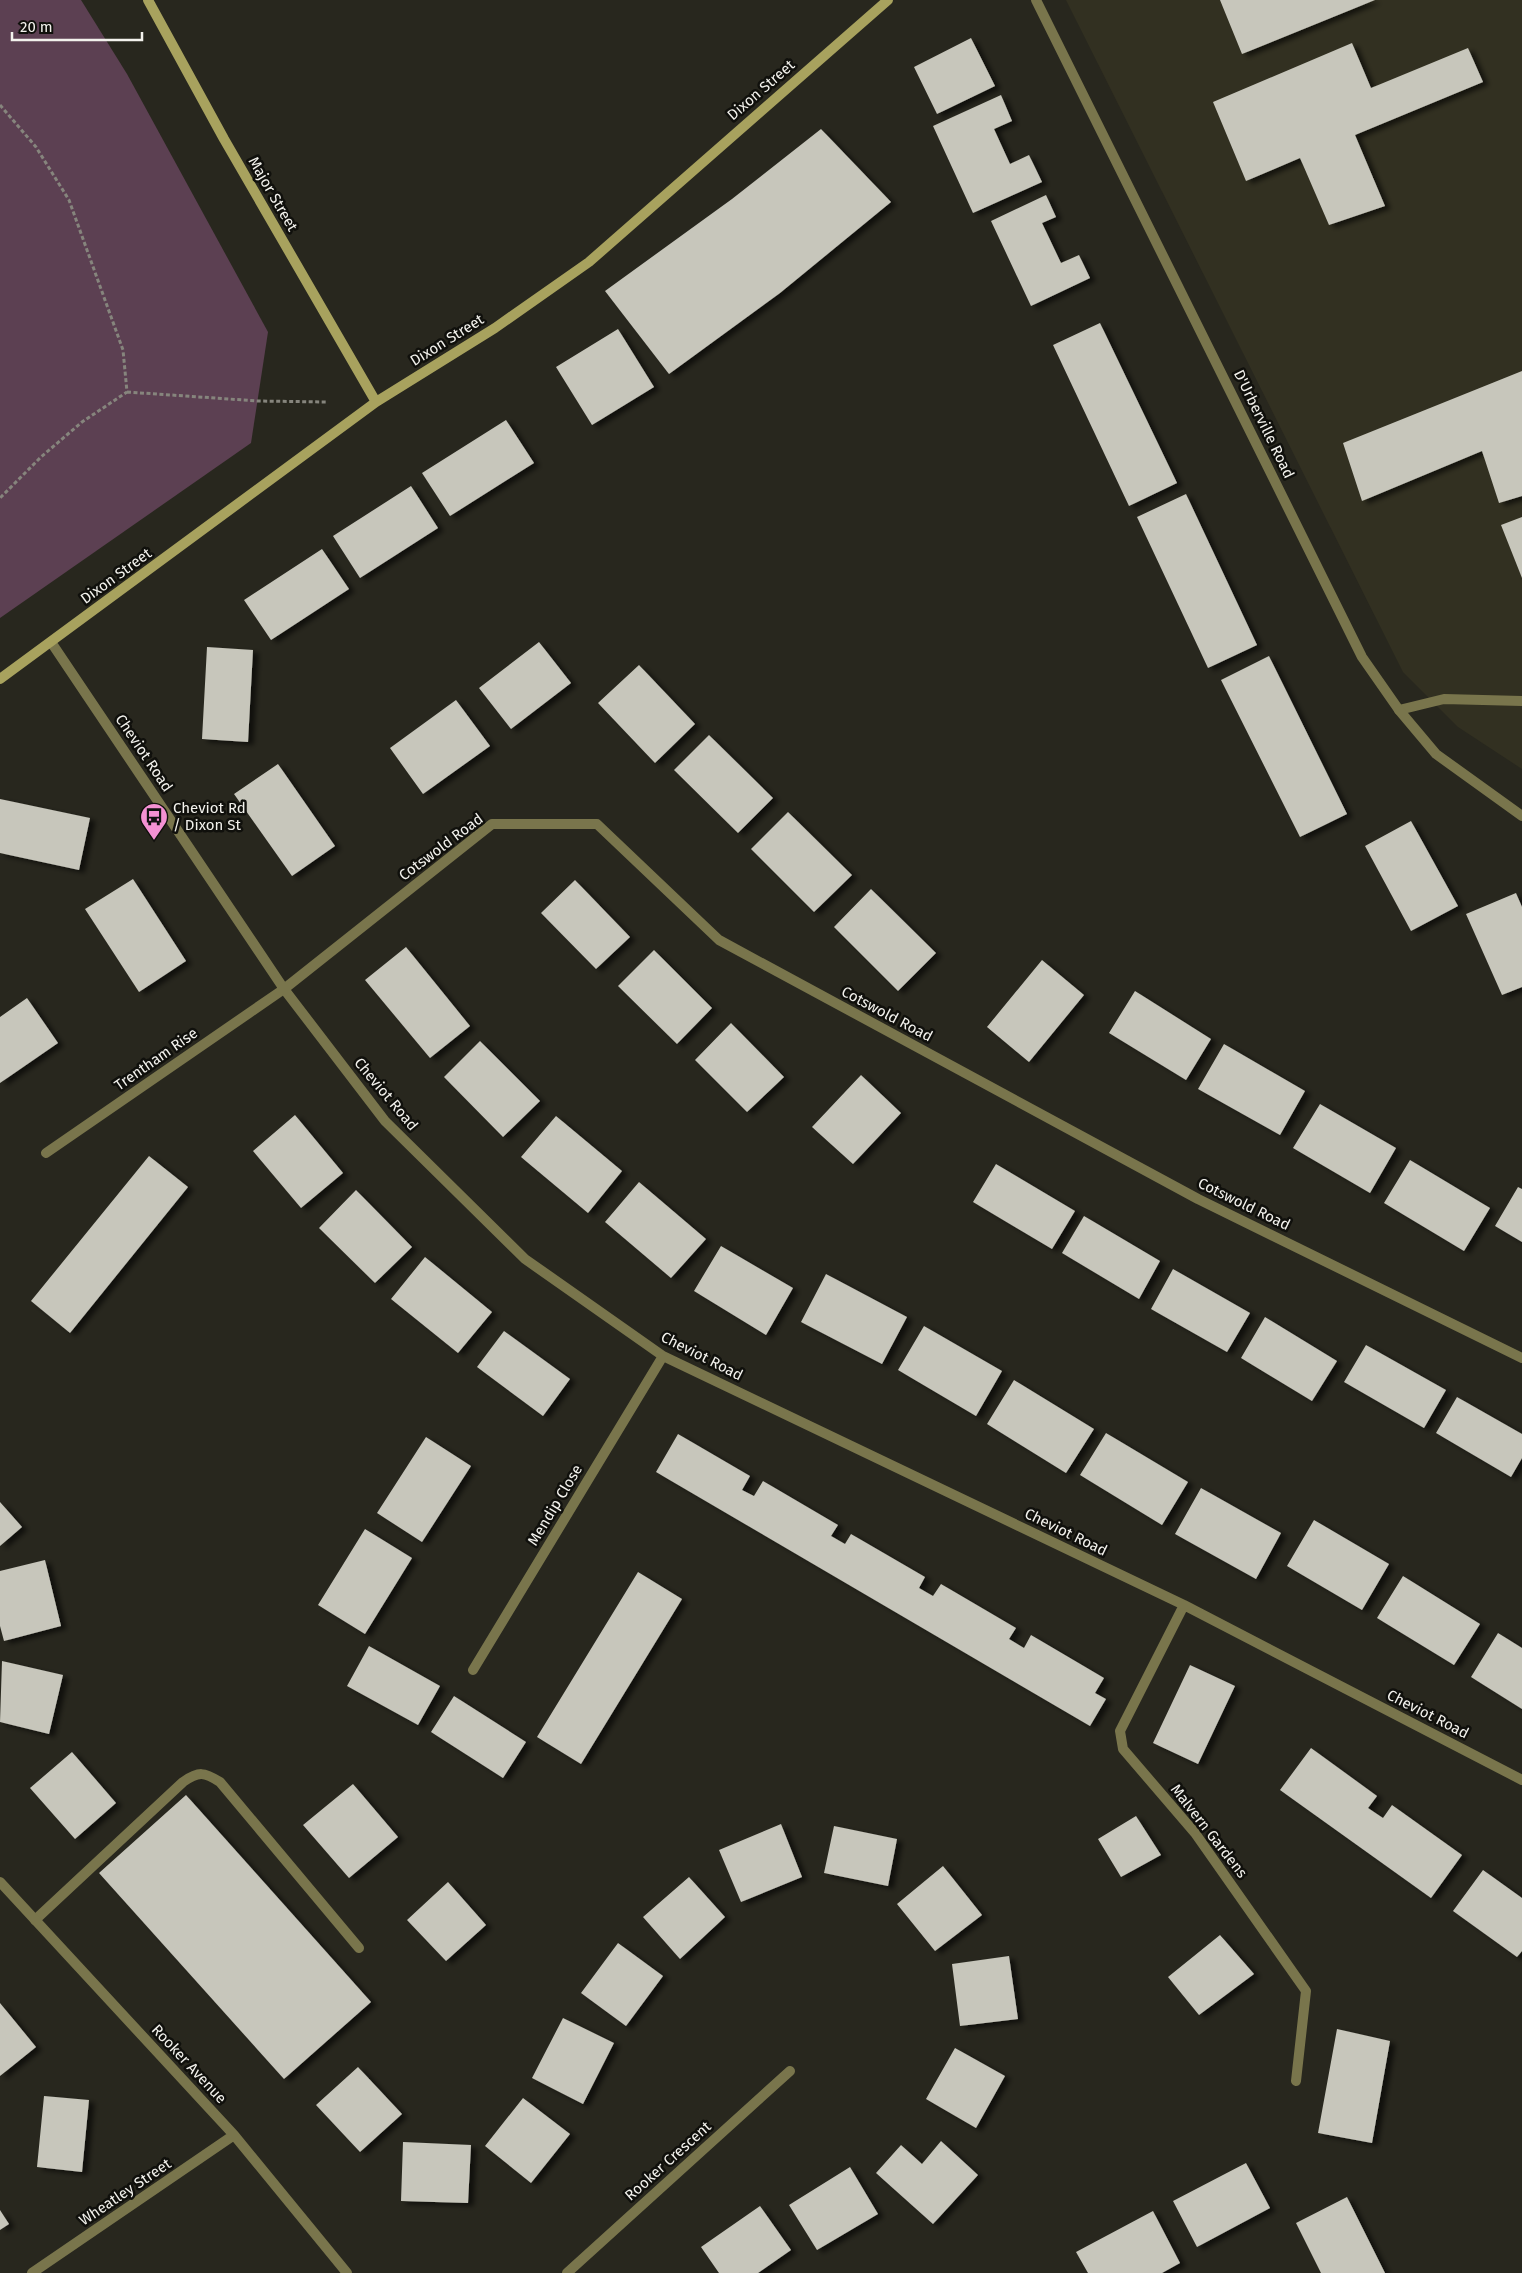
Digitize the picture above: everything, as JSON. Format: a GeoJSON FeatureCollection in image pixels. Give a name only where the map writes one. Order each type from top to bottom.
{"type":"FeatureCollection","features":[{"type":"Feature","properties":{"kind":"street","name":"Major Street"},"geometry":{"type":"LineString","coordinates":[[148,0],[224,139],[376,402]]}},
{"type":"Feature","properties":{"kind":"street","name":"Dixon Street"},"geometry":{"type":"LineString","coordinates":[[0,679],[376,402],[495,328],[589,262],[888,0]]}},
{"type":"Feature","properties":{"kind":"street","name":"D'Urberville Road"},"geometry":{"type":"LineString","coordinates":[[1036,0],[1362,656],[1398,710],[1436,754],[1522,816]]}},
{"type":"Feature","properties":{"kind":"street","name":"Cheviot Road"},"geometry":{"type":"LineString","coordinates":[[51,642],[284,990],[385,1121],[525,1259],[663,1356],[1184,1606],[1522,1780]]}},
{"type":"Feature","properties":{"kind":"street"},"geometry":{"type":"LineString","coordinates":[[1398,710],[1444,699],[1522,701]]}},
{"type":"Feature","properties":{"kind":"street","name":"Cotswold Road"},"geometry":{"type":"LineString","coordinates":[[284,990],[492,824],[597,824],[719,940],[1198,1199],[1522,1358]]}},
{"type":"Feature","properties":{"kind":"street","name":"Trentham Rise"},"geometry":{"type":"LineString","coordinates":[[46,1153],[284,990]]}},
{"type":"Feature","properties":{"kind":"street","name":"Mendip Close"},"geometry":{"type":"LineString","coordinates":[[473,1670],[663,1356]]}},
{"type":"Feature","properties":{"kind":"street","name":"Malvern Gardens"},"geometry":{"type":"LineString","coordinates":[[1184,1606],[1120,1731],[1123,1749],[1195,1833],[1306,1991],[1296,2081]]}},
{"type":"Feature","properties":{"kind":"street"},"geometry":{"type":"LineString","coordinates":[[34,1920],[183,1782],[194,1774],[206,1774],[220,1782],[359,1948]]}},
{"type":"Feature","properties":{"kind":"street","name":"Rooker Avenue"},"geometry":{"type":"LineString","coordinates":[[0,1882],[234,2135],[347,2273]]}},
{"type":"Feature","properties":{"kind":"street","name":"Rooker Crescent"},"geometry":{"type":"LineString","coordinates":[[567,2273],[790,2071]]}},
{"type":"Feature","properties":{"kind":"street","name":"Wheatley Street"},"geometry":{"type":"LineString","coordinates":[[32,2273],[234,2135]]}},
{"type":"Feature","properties":{"kind":"path"},"geometry":{"type":"LineString","coordinates":[[0,105],[36,147],[69,200],[122,350],[127,392]]}},
{"type":"Feature","properties":{"kind":"path"},"geometry":{"type":"LineString","coordinates":[[0,498],[41,457],[82,422],[127,392],[258,401],[376,402]]}},
{"type":"Feature","properties":{"kind":"shaded area"},"geometry":{"type":"Polygon","coordinates":[[[0,0],[81,0],[127,74],[268,332],[251,443],[0,618],[0,0]]]}},
{"type":"Feature","properties":{"kind":"shaded area"},"geometry":{"type":"Polygon","coordinates":[[[1066,0],[1522,0],[1522,769],[1458,727],[1403,672],[1066,0]]]}},
{"type":"Feature","properties":{"kind":"building"},"geometry":{"type":"Polygon","coordinates":[[[1220,0],[1375,0],[1242,54],[1220,0]]]}},
{"type":"Feature","properties":{"kind":"building"},"geometry":{"type":"Polygon","coordinates":[[[971,38],[995,86],[937,114],[914,67],[971,38]]]}},
{"type":"Feature","properties":{"kind":"building"},"geometry":{"type":"Polygon","coordinates":[[[1352,43],[1371,88],[1468,48],[1483,82],[1355,135],[1385,206],[1329,225],[1300,158],[1246,181],[1213,102],[1352,43]]]}},
{"type":"Feature","properties":{"kind":"building"},"geometry":{"type":"Polygon","coordinates":[[[1001,95],[1012,121],[994,129],[1010,164],[1029,155],[1042,182],[973,213],[933,126],[1001,95]]]}},
{"type":"Feature","properties":{"kind":"building"},"geometry":{"type":"Polygon","coordinates":[[[821,129],[891,202],[780,293],[669,374],[605,291],[732,199],[821,129]]]}},
{"type":"Feature","properties":{"kind":"building"},"geometry":{"type":"Polygon","coordinates":[[[1046,195],[1056,217],[1042,223],[1061,263],[1079,255],[1090,278],[1031,306],[991,221],[1046,195]]]}},
{"type":"Feature","properties":{"kind":"building"},"geometry":{"type":"Polygon","coordinates":[[[1100,323],[1177,483],[1129,506],[1053,345],[1100,323]]]}},
{"type":"Feature","properties":{"kind":"building"},"geometry":{"type":"Polygon","coordinates":[[[618,329],[654,387],[592,425],[556,367],[618,329]]]}},
{"type":"Feature","properties":{"kind":"building"},"geometry":{"type":"Polygon","coordinates":[[[1522,371],[1522,496],[1499,503],[1482,451],[1362,501],[1343,443],[1522,371]]]}},
{"type":"Feature","properties":{"kind":"building"},"geometry":{"type":"Polygon","coordinates":[[[506,420],[534,463],[450,516],[422,473],[506,420]]]}},
{"type":"Feature","properties":{"kind":"building"},"geometry":{"type":"Polygon","coordinates":[[[411,486],[438,528],[360,578],[333,536],[411,486]]]}},
{"type":"Feature","properties":{"kind":"building"},"geometry":{"type":"Polygon","coordinates":[[[1186,494],[1257,645],[1208,668],[1137,517],[1186,494]]]}},
{"type":"Feature","properties":{"kind":"building"},"geometry":{"type":"Polygon","coordinates":[[[1522,517],[1522,578],[1501,525],[1522,517]]]}},
{"type":"Feature","properties":{"kind":"building"},"geometry":{"type":"Polygon","coordinates":[[[322,549],[349,589],[271,640],[244,600],[322,549]]]}},
{"type":"Feature","properties":{"kind":"building"},"geometry":{"type":"Polygon","coordinates":[[[539,642],[571,683],[511,729],[479,688],[539,642]]]}},
{"type":"Feature","properties":{"kind":"building"},"geometry":{"type":"Polygon","coordinates":[[[207,647],[253,650],[248,742],[202,739],[207,647]]]}},
{"type":"Feature","properties":{"kind":"building"},"geometry":{"type":"Polygon","coordinates":[[[1269,656],[1347,814],[1300,837],[1221,680],[1269,656]]]}},
{"type":"Feature","properties":{"kind":"building"},"geometry":{"type":"Polygon","coordinates":[[[639,665],[695,724],[655,763],[598,703],[639,665]]]}},
{"type":"Feature","properties":{"kind":"building"},"geometry":{"type":"Polygon","coordinates":[[[456,700],[490,746],[423,794],[390,748],[456,700]]]}},
{"type":"Feature","properties":{"kind":"building"},"geometry":{"type":"Polygon","coordinates":[[[709,735],[773,798],[738,833],[674,770],[709,735]]]}},
{"type":"Feature","properties":{"kind":"building"},"geometry":{"type":"Polygon","coordinates":[[[278,764],[335,846],[292,876],[234,794],[278,764]]]}},
{"type":"Feature","properties":{"kind":"building"},"geometry":{"type":"Polygon","coordinates":[[[0,799],[90,818],[79,870],[0,853],[0,799]]]}},
{"type":"Feature","properties":{"kind":"building"},"geometry":{"type":"Polygon","coordinates":[[[788,812],[852,875],[814,912],[751,849],[788,812]]]}},
{"type":"Feature","properties":{"kind":"building"},"geometry":{"type":"Polygon","coordinates":[[[1411,821],[1458,906],[1411,931],[1365,846],[1411,821]]]}},
{"type":"Feature","properties":{"kind":"building"},"geometry":{"type":"Polygon","coordinates":[[[133,879],[186,961],[139,992],[85,909],[133,879]]]}},
{"type":"Feature","properties":{"kind":"building"},"geometry":{"type":"Polygon","coordinates":[[[575,880],[630,937],[596,969],[541,913],[575,880]]]}},
{"type":"Feature","properties":{"kind":"building"},"geometry":{"type":"Polygon","coordinates":[[[871,889],[936,953],[898,991],[834,927],[871,889]]]}},
{"type":"Feature","properties":{"kind":"building"},"geometry":{"type":"Polygon","coordinates":[[[1516,893],[1522,907],[1522,987],[1502,995],[1466,914],[1516,893]]]}},
{"type":"Feature","properties":{"kind":"building"},"geometry":{"type":"Polygon","coordinates":[[[406,947],[470,1026],[430,1058],[365,980],[406,947]]]}},
{"type":"Feature","properties":{"kind":"building"},"geometry":{"type":"Polygon","coordinates":[[[654,950],[712,1008],[677,1044],[618,986],[654,950]]]}},
{"type":"Feature","properties":{"kind":"building"},"geometry":{"type":"Polygon","coordinates":[[[1042,960],[1084,995],[1029,1062],[987,1027],[1042,960]]]}},
{"type":"Feature","properties":{"kind":"building"},"geometry":{"type":"Polygon","coordinates":[[[1135,991],[1211,1039],[1186,1080],[1109,1033],[1135,991]]]}},
{"type":"Feature","properties":{"kind":"building"},"geometry":{"type":"Polygon","coordinates":[[[27,998],[58,1043],[0,1083],[0,1017],[27,998]]]}},
{"type":"Feature","properties":{"kind":"building"},"geometry":{"type":"Polygon","coordinates":[[[731,1023],[784,1077],[747,1112],[695,1060],[731,1023]]]}},
{"type":"Feature","properties":{"kind":"building"},"geometry":{"type":"Polygon","coordinates":[[[480,1041],[540,1101],[503,1137],[444,1077],[480,1041]]]}},
{"type":"Feature","properties":{"kind":"building"},"geometry":{"type":"Polygon","coordinates":[[[1224,1044],[1305,1091],[1280,1135],[1198,1089],[1224,1044]]]}},
{"type":"Feature","properties":{"kind":"building"},"geometry":{"type":"Polygon","coordinates":[[[861,1075],[901,1113],[853,1164],[812,1127],[861,1075]]]}},
{"type":"Feature","properties":{"kind":"building"},"geometry":{"type":"Polygon","coordinates":[[[1320,1104],[1396,1148],[1370,1193],[1293,1148],[1320,1104]]]}},
{"type":"Feature","properties":{"kind":"building"},"geometry":{"type":"Polygon","coordinates":[[[295,1115],[343,1173],[301,1208],[253,1151],[295,1115]]]}},
{"type":"Feature","properties":{"kind":"building"},"geometry":{"type":"Polygon","coordinates":[[[556,1116],[622,1171],[588,1213],[521,1157],[556,1116]]]}},
{"type":"Feature","properties":{"kind":"building"},"geometry":{"type":"Polygon","coordinates":[[[149,1156],[188,1187],[70,1333],[31,1301],[149,1156]]]}},
{"type":"Feature","properties":{"kind":"building"},"geometry":{"type":"Polygon","coordinates":[[[1410,1160],[1490,1208],[1464,1251],[1384,1203],[1410,1160]]]}},
{"type":"Feature","properties":{"kind":"building"},"geometry":{"type":"Polygon","coordinates":[[[996,1164],[1075,1211],[1052,1249],[973,1202],[996,1164]]]}},
{"type":"Feature","properties":{"kind":"building"},"geometry":{"type":"Polygon","coordinates":[[[639,1182],[706,1239],[671,1278],[605,1222],[639,1182]]]}},
{"type":"Feature","properties":{"kind":"building"},"geometry":{"type":"Polygon","coordinates":[[[1518,1187],[1522,1189],[1522,1242],[1495,1226],[1518,1187]]]}},
{"type":"Feature","properties":{"kind":"building"},"geometry":{"type":"Polygon","coordinates":[[[356,1190],[412,1247],[375,1283],[319,1228],[356,1190]]]}},
{"type":"Feature","properties":{"kind":"building"},"geometry":{"type":"Polygon","coordinates":[[[1084,1216],[1160,1261],[1139,1299],[1062,1253],[1084,1216]]]}},
{"type":"Feature","properties":{"kind":"building"},"geometry":{"type":"Polygon","coordinates":[[[721,1246],[793,1288],[766,1335],[694,1291],[721,1246]]]}},
{"type":"Feature","properties":{"kind":"building"},"geometry":{"type":"Polygon","coordinates":[[[425,1257],[492,1312],[458,1353],[391,1299],[425,1257]]]}},
{"type":"Feature","properties":{"kind":"building"},"geometry":{"type":"Polygon","coordinates":[[[1173,1269],[1250,1313],[1227,1352],[1151,1309],[1173,1269]]]}},
{"type":"Feature","properties":{"kind":"building"},"geometry":{"type":"Polygon","coordinates":[[[826,1274],[907,1317],[882,1364],[801,1322],[826,1274]]]}},
{"type":"Feature","properties":{"kind":"building"},"geometry":{"type":"Polygon","coordinates":[[[1265,1317],[1337,1361],[1312,1401],[1241,1358],[1265,1317]]]}},
{"type":"Feature","properties":{"kind":"building"},"geometry":{"type":"Polygon","coordinates":[[[924,1326],[1002,1371],[976,1416],[898,1370],[924,1326]]]}},
{"type":"Feature","properties":{"kind":"building"},"geometry":{"type":"Polygon","coordinates":[[[504,1331],[570,1379],[543,1416],[477,1367],[504,1331]]]}},
{"type":"Feature","properties":{"kind":"building"},"geometry":{"type":"Polygon","coordinates":[[[1366,1345],[1446,1390],[1424,1428],[1344,1382],[1366,1345]]]}},
{"type":"Feature","properties":{"kind":"building"},"geometry":{"type":"Polygon","coordinates":[[[1014,1380],[1094,1429],[1066,1473],[987,1424],[1014,1380]]]}},
{"type":"Feature","properties":{"kind":"building"},"geometry":{"type":"Polygon","coordinates":[[[1457,1397],[1522,1434],[1522,1458],[1511,1477],[1436,1433],[1457,1397]]]}},
{"type":"Feature","properties":{"kind":"building"},"geometry":{"type":"Polygon","coordinates":[[[1106,1433],[1188,1482],[1162,1525],[1080,1475],[1106,1433]]]}},
{"type":"Feature","properties":{"kind":"building"},"geometry":{"type":"Polygon","coordinates":[[[678,1434],[750,1476],[742,1490],[754,1496],[763,1481],[838,1525],[831,1536],[845,1544],[851,1534],[925,1577],[919,1588],[933,1596],[941,1584],[1016,1628],[1009,1639],[1024,1648],[1031,1635],[1104,1678],[1095,1693],[1106,1699],[1090,1726],[656,1472],[678,1434]]]}},
{"type":"Feature","properties":{"kind":"building"},"geometry":{"type":"Polygon","coordinates":[[[426,1437],[471,1466],[422,1542],[377,1513],[426,1437]]]}},
{"type":"Feature","properties":{"kind":"building"},"geometry":{"type":"Polygon","coordinates":[[[1201,1488],[1281,1533],[1256,1579],[1175,1534],[1201,1488]]]}},
{"type":"Feature","properties":{"kind":"building"},"geometry":{"type":"Polygon","coordinates":[[[0,1502],[22,1527],[0,1546],[0,1502]]]}},
{"type":"Feature","properties":{"kind":"building"},"geometry":{"type":"Polygon","coordinates":[[[1314,1520],[1389,1564],[1362,1610],[1287,1566],[1314,1520]]]}},
{"type":"Feature","properties":{"kind":"building"},"geometry":{"type":"Polygon","coordinates":[[[365,1529],[412,1558],[365,1634],[318,1605],[365,1529]]]}},
{"type":"Feature","properties":{"kind":"building"},"geometry":{"type":"Polygon","coordinates":[[[45,1560],[61,1626],[4,1641],[0,1626],[0,1571],[45,1560]]]}},
{"type":"Feature","properties":{"kind":"building"},"geometry":{"type":"Polygon","coordinates":[[[638,1572],[682,1599],[581,1764],[537,1737],[638,1572]]]}},
{"type":"Feature","properties":{"kind":"building"},"geometry":{"type":"Polygon","coordinates":[[[1403,1576],[1480,1624],[1454,1665],[1377,1618],[1403,1576]]]}},
{"type":"Feature","properties":{"kind":"building"},"geometry":{"type":"Polygon","coordinates":[[[1498,1633],[1522,1648],[1522,1709],[1471,1677],[1498,1633]]]}},
{"type":"Feature","properties":{"kind":"building"},"geometry":{"type":"Polygon","coordinates":[[[369,1646],[440,1686],[418,1725],[347,1686],[369,1646]]]}},
{"type":"Feature","properties":{"kind":"building"},"geometry":{"type":"Polygon","coordinates":[[[2,1661],[63,1675],[49,1734],[0,1722],[2,1661]]]}},
{"type":"Feature","properties":{"kind":"building"},"geometry":{"type":"Polygon","coordinates":[[[1190,1665],[1235,1686],[1198,1764],[1153,1743],[1190,1665]]]}},
{"type":"Feature","properties":{"kind":"building"},"geometry":{"type":"Polygon","coordinates":[[[454,1696],[526,1742],[503,1778],[431,1732],[454,1696]]]}},
{"type":"Feature","properties":{"kind":"building"},"geometry":{"type":"Polygon","coordinates":[[[1311,1748],[1377,1796],[1368,1808],[1383,1818],[1392,1805],[1462,1855],[1431,1898],[1280,1790],[1311,1748]]]}},
{"type":"Feature","properties":{"kind":"building"},"geometry":{"type":"Polygon","coordinates":[[[72,1752],[116,1803],[75,1839],[30,1788],[72,1752]]]}},
{"type":"Feature","properties":{"kind":"building"},"geometry":{"type":"Polygon","coordinates":[[[353,1784],[398,1837],[349,1878],[303,1825],[353,1784]]]}},
{"type":"Feature","properties":{"kind":"building"},"geometry":{"type":"Polygon","coordinates":[[[186,1795],[371,2002],[284,2079],[99,1873],[186,1795]]]}},
{"type":"Feature","properties":{"kind":"building"},"geometry":{"type":"Polygon","coordinates":[[[1136,1816],[1161,1855],[1121,1877],[1098,1839],[1136,1816]]]}},
{"type":"Feature","properties":{"kind":"building"},"geometry":{"type":"Polygon","coordinates":[[[781,1824],[802,1877],[741,1902],[719,1850],[781,1824]]]}},
{"type":"Feature","properties":{"kind":"building"},"geometry":{"type":"Polygon","coordinates":[[[834,1826],[897,1839],[888,1886],[824,1873],[834,1826]]]}},
{"type":"Feature","properties":{"kind":"building"},"geometry":{"type":"Polygon","coordinates":[[[943,1866],[982,1915],[935,1951],[897,1904],[943,1866]]]}},
{"type":"Feature","properties":{"kind":"building"},"geometry":{"type":"Polygon","coordinates":[[[1483,1870],[1522,1898],[1522,1951],[1517,1957],[1453,1911],[1483,1870]]]}},
{"type":"Feature","properties":{"kind":"building"},"geometry":{"type":"Polygon","coordinates":[[[689,1877],[725,1917],[680,1959],[643,1917],[689,1877]]]}},
{"type":"Feature","properties":{"kind":"building"},"geometry":{"type":"Polygon","coordinates":[[[448,1882],[486,1925],[446,1961],[407,1920],[448,1882]]]}},
{"type":"Feature","properties":{"kind":"building"},"geometry":{"type":"Polygon","coordinates":[[[1220,1935],[1254,1974],[1199,2015],[1168,1977],[1220,1935]]]}},
{"type":"Feature","properties":{"kind":"building"},"geometry":{"type":"Polygon","coordinates":[[[618,1943],[663,1976],[626,2026],[581,1993],[618,1943]]]}},
{"type":"Feature","properties":{"kind":"building"},"geometry":{"type":"Polygon","coordinates":[[[1009,1956],[1018,2019],[960,2026],[952,1964],[1009,1956]]]}},
{"type":"Feature","properties":{"kind":"building"},"geometry":{"type":"Polygon","coordinates":[[[0,2003],[36,2047],[0,2076],[0,2003]]]}},
{"type":"Feature","properties":{"kind":"building"},"geometry":{"type":"Polygon","coordinates":[[[563,2018],[614,2043],[583,2104],[532,2078],[563,2018]]]}},
{"type":"Feature","properties":{"kind":"building"},"geometry":{"type":"Polygon","coordinates":[[[1337,2029],[1390,2041],[1372,2143],[1318,2133],[1337,2029]]]}},
{"type":"Feature","properties":{"kind":"building"},"geometry":{"type":"Polygon","coordinates":[[[955,2048],[1005,2076],[976,2128],[926,2099],[955,2048]]]}},
{"type":"Feature","properties":{"kind":"building"},"geometry":{"type":"Polygon","coordinates":[[[358,2067],[402,2114],[360,2152],[316,2105],[358,2067]]]}},
{"type":"Feature","properties":{"kind":"building"},"geometry":{"type":"Polygon","coordinates":[[[44,2096],[89,2100],[82,2172],[37,2167],[44,2096]]]}},
{"type":"Feature","properties":{"kind":"building"},"geometry":{"type":"Polygon","coordinates":[[[523,2098],[570,2134],[531,2183],[485,2146],[523,2098]]]}},
{"type":"Feature","properties":{"kind":"building"},"geometry":{"type":"Polygon","coordinates":[[[941,2141],[978,2175],[933,2224],[876,2173],[901,2145],[922,2164],[941,2141]]]}},
{"type":"Feature","properties":{"kind":"building"},"geometry":{"type":"Polygon","coordinates":[[[403,2142],[471,2145],[468,2203],[401,2201],[403,2142]]]}},
{"type":"Feature","properties":{"kind":"building"},"geometry":{"type":"Polygon","coordinates":[[[1246,2163],[1270,2208],[1197,2247],[1173,2201],[1246,2163]]]}},
{"type":"Feature","properties":{"kind":"building"},"geometry":{"type":"Polygon","coordinates":[[[850,2167],[878,2214],[817,2250],[789,2205],[850,2167]]]}},
{"type":"Feature","properties":{"kind":"building"},"geometry":{"type":"Polygon","coordinates":[[[1347,2197],[1385,2273],[1321,2273],[1296,2223],[1347,2197]]]}},
{"type":"Feature","properties":{"kind":"building"},"geometry":{"type":"Polygon","coordinates":[[[760,2206],[791,2250],[758,2273],[719,2273],[701,2247],[760,2206]]]}},
{"type":"Feature","properties":{"kind":"building"},"geometry":{"type":"Polygon","coordinates":[[[0,2210],[9,2224],[0,2230],[0,2210]]]}},
{"type":"Feature","properties":{"kind":"building"},"geometry":{"type":"Polygon","coordinates":[[[1153,2211],[1180,2263],[1162,2273],[1088,2273],[1076,2252],[1153,2211]]]}},
{"type":"Feature","properties":{"kind":"place","name":"Cheviot Rd / Dixon St"},"geometry":{"type":"Point","coordinates":[154,841]}}]}
